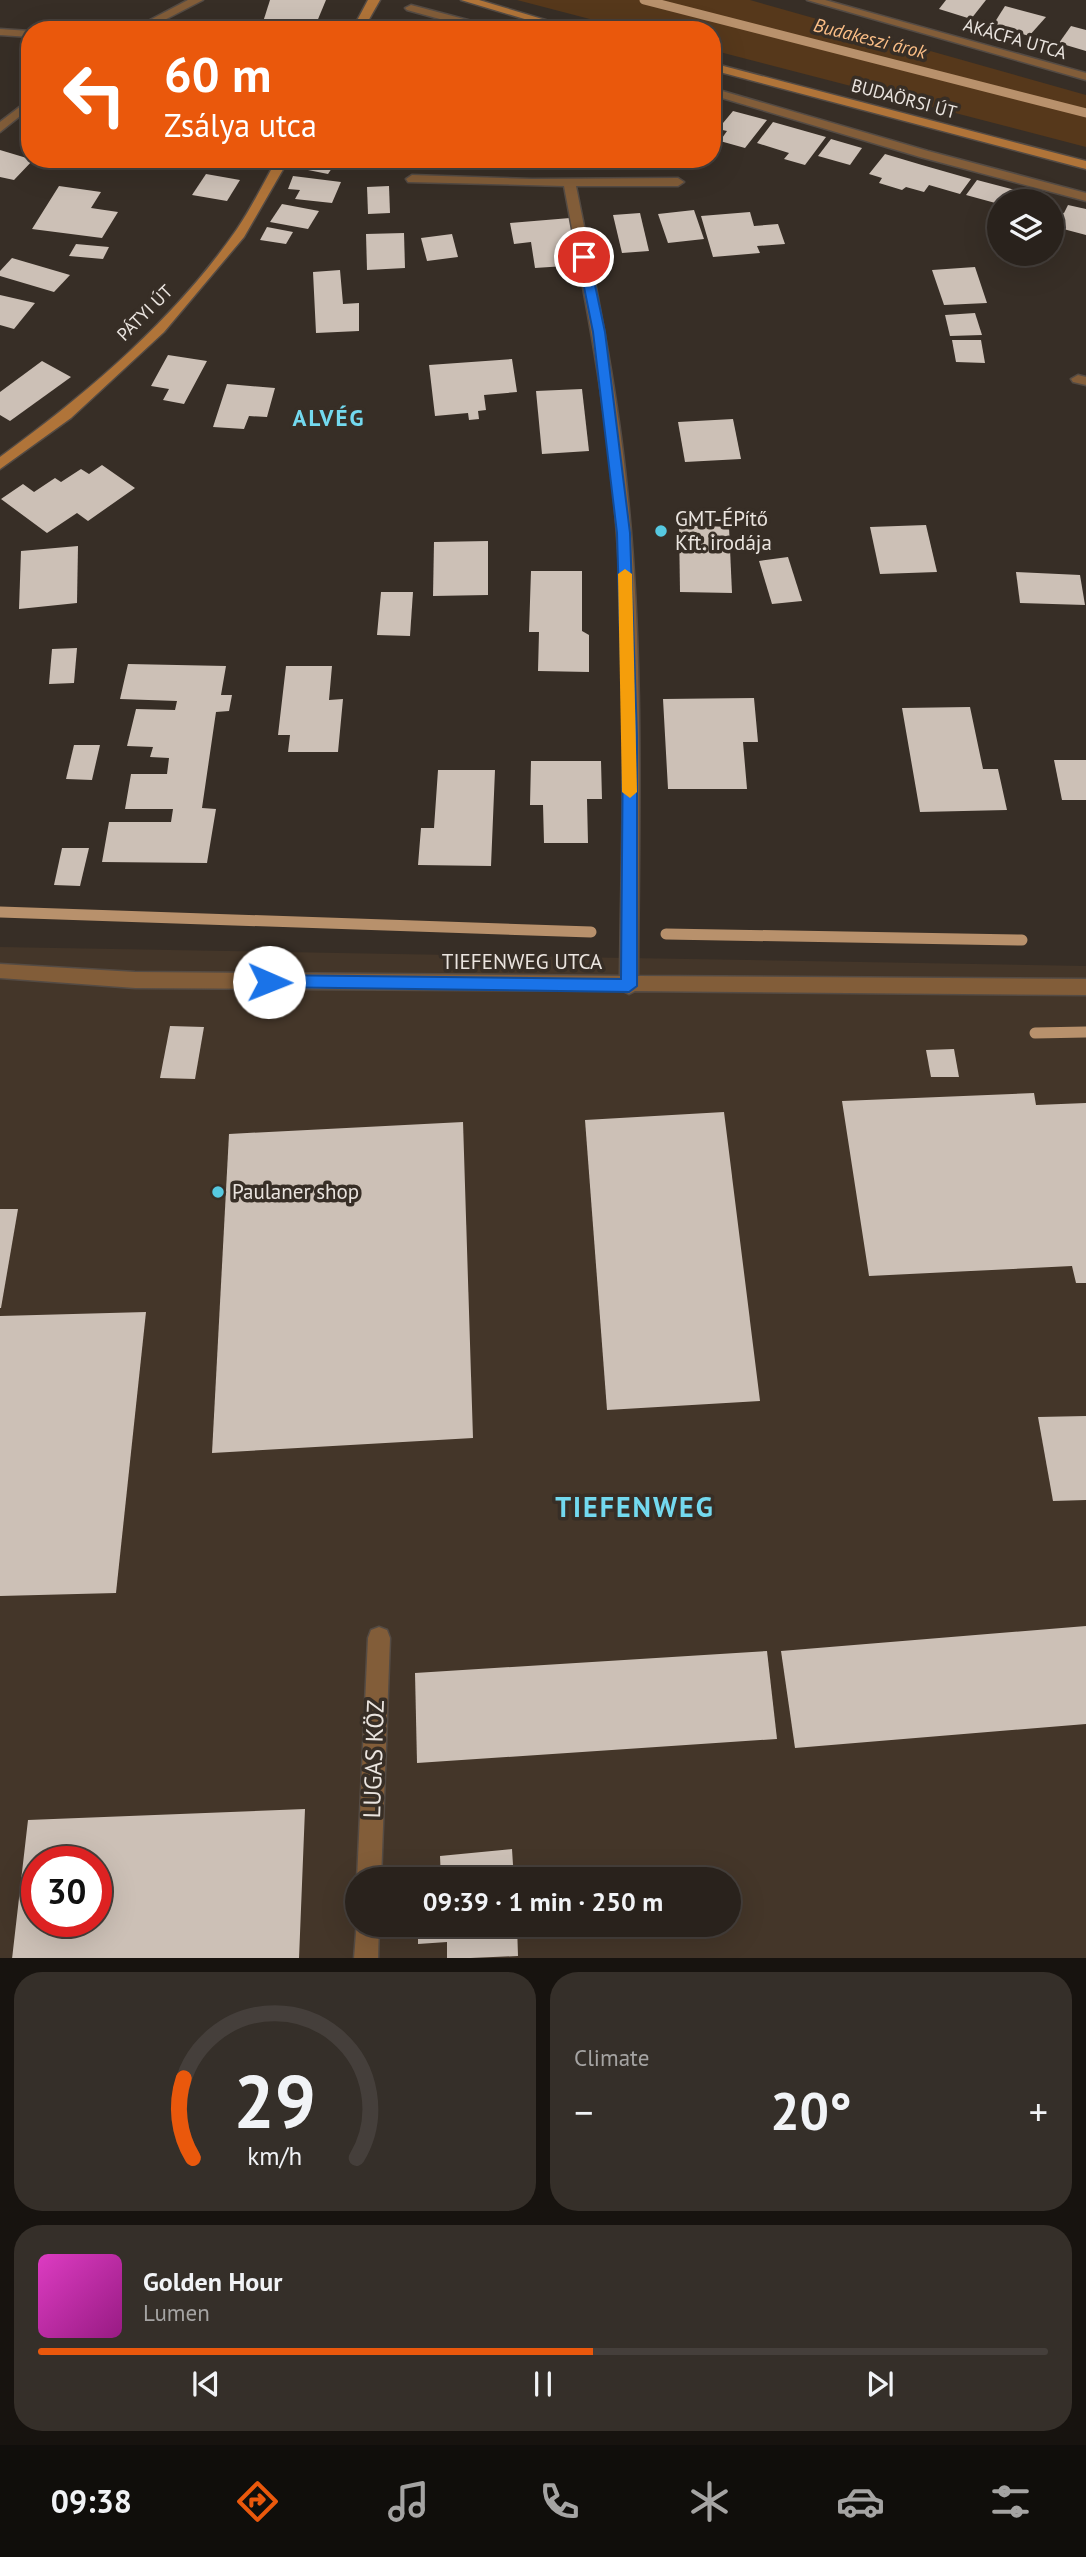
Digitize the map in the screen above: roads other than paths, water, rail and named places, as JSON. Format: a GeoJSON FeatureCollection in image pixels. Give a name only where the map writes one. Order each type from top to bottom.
{"type":"FeatureCollection","features":[{"type":"Feature","properties":{"kind":"main road"},"geometry":{"type":"LineString","coordinates":[[362,21],[374,0]]}},
{"type":"Feature","properties":{"kind":"main road"},"geometry":{"type":"LineString","coordinates":[[467,0],[542,21]]}},
{"type":"Feature","properties":{"kind":"main road","name":"BUDAÖRSI ÚT"},"geometry":{"type":"LineString","coordinates":[[721,68],[1086,165]]}},
{"type":"Feature","properties":{"kind":"main road","name":"PÁTYI ÚT"},"geometry":{"type":"LineString","coordinates":[[0,464],[94,388],[158,330],[206,278],[242,231],[278,168]]}},
{"type":"Feature","properties":{"kind":"street"},"geometry":{"type":"LineString","coordinates":[[154,21],[197,0]]}},
{"type":"Feature","properties":{"kind":"street","name":"AKÁCFA UTCA"},"geometry":{"type":"LineString","coordinates":[[813,0],[1086,77]]}},
{"type":"Feature","properties":{"kind":"street"},"geometry":{"type":"LineString","coordinates":[[411,8],[460,21]]}},
{"type":"Feature","properties":{"kind":"street"},"geometry":{"type":"LineString","coordinates":[[0,32],[21,33]]}},
{"type":"Feature","properties":{"kind":"street"},"geometry":{"type":"LineString","coordinates":[[721,94],[924,154],[1086,197]]}},
{"type":"Feature","properties":{"kind":"street"},"geometry":{"type":"LineString","coordinates":[[0,128],[21,110]]}},
{"type":"Feature","properties":{"kind":"street"},"geometry":{"type":"LineString","coordinates":[[412,179],[569,183],[678,181]]}},
{"type":"Feature","properties":{"kind":"street"},"geometry":{"type":"LineString","coordinates":[[569,183],[599,332],[624,533],[630,737],[629,986]]}},
{"type":"Feature","properties":{"kind":"street","name":"TIEFENWEG UTCA"},"geometry":{"type":"LineString","coordinates":[[0,971],[135,980],[1086,988]]}},
{"type":"Feature","properties":{"kind":"street","name":"LUGAS KÖZ"},"geometry":{"type":"LineString","coordinates":[[370,1867],[379,1638]]}},
{"type":"Feature","properties":{"kind":"street"},"geometry":{"type":"LineString","coordinates":[[366,1958],[367,1937]]}},
{"type":"Feature","properties":{"kind":"waterway","name":"Budakeszi árok"},"geometry":{"type":"LineString","coordinates":[[644,0],[1086,113]]}},
{"type":"Feature","properties":{"kind":"waterway"},"geometry":{"type":"LineString","coordinates":[[0,912],[591,932]]}},
{"type":"Feature","properties":{"kind":"waterway"},"geometry":{"type":"LineString","coordinates":[[666,934],[1022,940]]}},
{"type":"Feature","properties":{"kind":"waterway"},"geometry":{"type":"LineString","coordinates":[[1035,1033],[1086,1032]]}},
{"type":"Feature","properties":{"kind":"place","name":"GMT-ÉPítő Kft. irodája"},"geometry":{"type":"Point","coordinates":[661,531]}},
{"type":"Feature","properties":{"kind":"place","name":"Paulaner shop"},"geometry":{"type":"Point","coordinates":[218,1192]}},
{"type":"Feature","properties":{"kind":"district","name":"ALVÉG"},"geometry":{"type":"Point","coordinates":[329,418]}},
{"type":"Feature","properties":{"kind":"district","name":"TIEFENWEG"},"geometry":{"type":"Point","coordinates":[635,1507]}}]}
